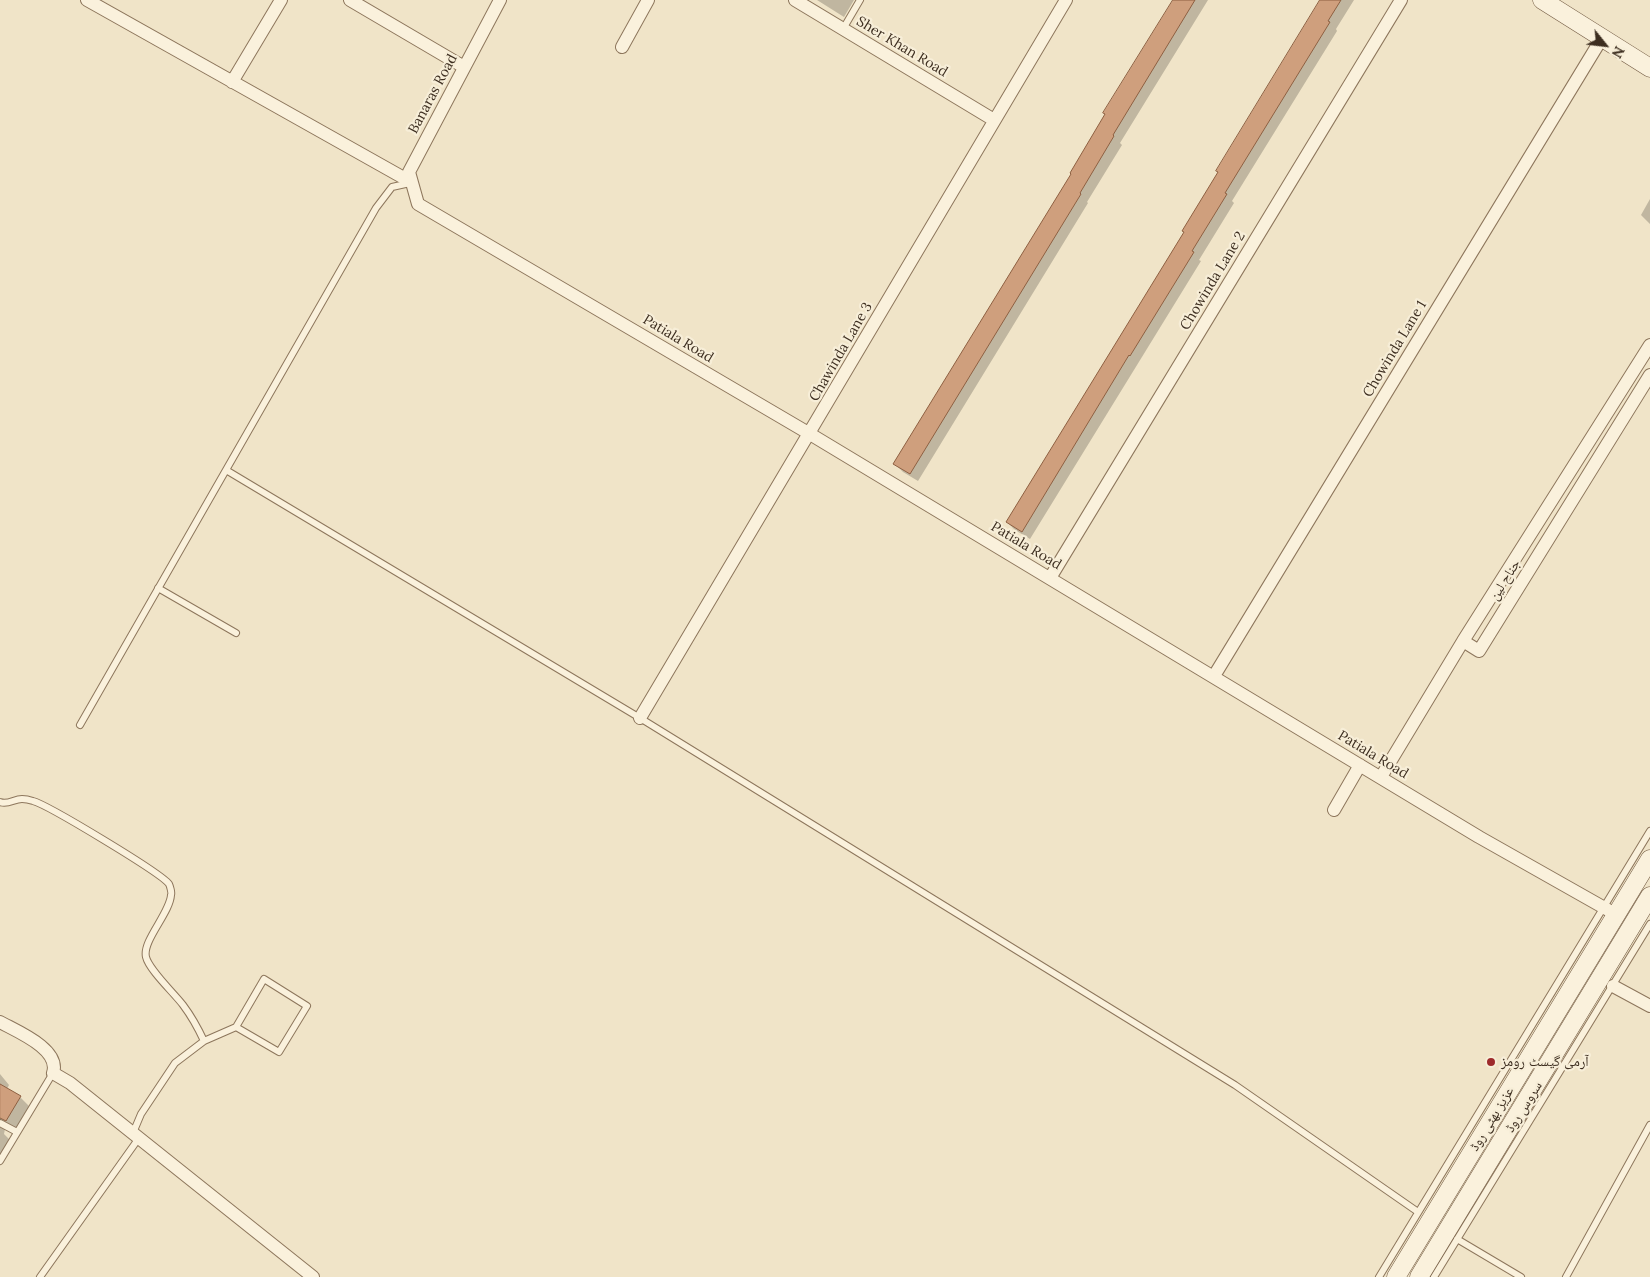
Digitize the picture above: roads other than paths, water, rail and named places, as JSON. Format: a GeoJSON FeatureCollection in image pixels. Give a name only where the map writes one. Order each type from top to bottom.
{"type":"FeatureCollection","features":[{"type":"Feature","properties":{"kind":"main road"},"geometry":{"type":"LineString","coordinates":[[1542,0],[1650,68]]}},
{"type":"Feature","properties":{"kind":"main road","name":"عزیز بھٹی روڈ"},"geometry":{"type":"LineString","coordinates":[[1396,1277],[1610,911],[1650,859]]}},
{"type":"Feature","properties":{"kind":"main road","name":"عزیز بھٹی روڈ"},"geometry":{"type":"LineString","coordinates":[[1418,1277],[1650,896]]}},
{"type":"Feature","properties":{"kind":"street"},"geometry":{"type":"LineString","coordinates":[[87,0],[411,182]]}},
{"type":"Feature","properties":{"kind":"street"},"geometry":{"type":"LineString","coordinates":[[232,82],[281,0]]}},
{"type":"Feature","properties":{"kind":"street"},"geometry":{"type":"LineString","coordinates":[[350,0],[464,67]]}},
{"type":"Feature","properties":{"kind":"street","name":"Banaras Road"},"geometry":{"type":"LineString","coordinates":[[418,204],[409,172],[500,0]]}},
{"type":"Feature","properties":{"kind":"street"},"geometry":{"type":"LineString","coordinates":[[622,47],[648,0]]}},
{"type":"Feature","properties":{"kind":"street","name":"Sher Khan Road"},"geometry":{"type":"LineString","coordinates":[[795,0],[994,120]]}},
{"type":"Feature","properties":{"kind":"street","name":"Chawinda Lane 3"},"geometry":{"type":"LineString","coordinates":[[640,718],[1066,0]]}},
{"type":"Feature","properties":{"kind":"street","name":"Chowinda Lane 2"},"geometry":{"type":"LineString","coordinates":[[1050,578],[1401,0]]}},
{"type":"Feature","properties":{"kind":"street","name":"Chowinda Lane 1"},"geometry":{"type":"LineString","coordinates":[[1214,676],[1602,38]]}},
{"type":"Feature","properties":{"kind":"street","name":"Patiala Road"},"geometry":{"type":"LineString","coordinates":[[418,204],[810,434],[1479,837],[1610,911]]}},
{"type":"Feature","properties":{"kind":"street"},"geometry":{"type":"LineString","coordinates":[[1381,777],[1463,641],[1650,345]]}},
{"type":"Feature","properties":{"kind":"street","name":"جناح لین"},"geometry":{"type":"LineString","coordinates":[[1463,641],[1479,651],[1650,375]]}},
{"type":"Feature","properties":{"kind":"street"},"geometry":{"type":"LineString","coordinates":[[1600,423],[1615,431]]}},
{"type":"Feature","properties":{"kind":"street"},"geometry":{"type":"LineString","coordinates":[[1542,517],[1556,525]]}},
{"type":"Feature","properties":{"kind":"street"},"geometry":{"type":"LineString","coordinates":[[1334,810],[1360,765]]}},
{"type":"Feature","properties":{"kind":"street"},"geometry":{"type":"LineString","coordinates":[[1613,986],[1650,1006]]}},
{"type":"Feature","properties":{"kind":"street"},"geometry":{"type":"LineString","coordinates":[[0,1022],[47,1050],[53,1058],[55,1067],[53,1073],[70,1083],[313,1277]]}},
{"type":"Feature","properties":{"kind":"lane"},"geometry":{"type":"LineString","coordinates":[[843,29],[860,0]]}},
{"type":"Feature","properties":{"kind":"lane"},"geometry":{"type":"LineString","coordinates":[[80,724],[376,208],[392,187],[411,182]]}},
{"type":"Feature","properties":{"kind":"lane"},"geometry":{"type":"LineString","coordinates":[[226,470],[640,718],[1236,1085],[1418,1212]]}},
{"type":"Feature","properties":{"kind":"lane"},"geometry":{"type":"LineString","coordinates":[[158,588],[236,634]]}},
{"type":"Feature","properties":{"kind":"lane"},"geometry":{"type":"LineString","coordinates":[[0,802],[4,804],[21,799],[34,801],[53,810],[169,884],[172,894],[169,904],[145,948],[146,958],[150,966],[195,1022],[204,1041]]}},
{"type":"Feature","properties":{"kind":"lane"},"geometry":{"type":"LineString","coordinates":[[1379,1277],[1418,1212],[1610,911],[1650,832]]}},
{"type":"Feature","properties":{"kind":"lane","name":"سروس روڈ"},"geometry":{"type":"LineString","coordinates":[[1434,1277],[1650,924]]}},
{"type":"Feature","properties":{"kind":"lane"},"geometry":{"type":"LineString","coordinates":[[40,1277],[136,1135],[141,1114],[174,1063],[204,1041],[236,1027],[264,978],[307,1006],[279,1052],[236,1027]]}},
{"type":"Feature","properties":{"kind":"lane"},"geometry":{"type":"LineString","coordinates":[[0,1161],[53,1073]]}},
{"type":"Feature","properties":{"kind":"lane"},"geometry":{"type":"LineString","coordinates":[[0,1123],[17,1132]]}},
{"type":"Feature","properties":{"kind":"lane"},"geometry":{"type":"LineString","coordinates":[[1566,1277],[1650,1126]]}},
{"type":"Feature","properties":{"kind":"lane"},"geometry":{"type":"LineString","coordinates":[[1457,1239],[1521,1277]]}},
{"type":"Feature","properties":{"kind":"place","name":"آرمی گیسٹ رومز"},"geometry":{"type":"Point","coordinates":[1491,1062]}}]}
